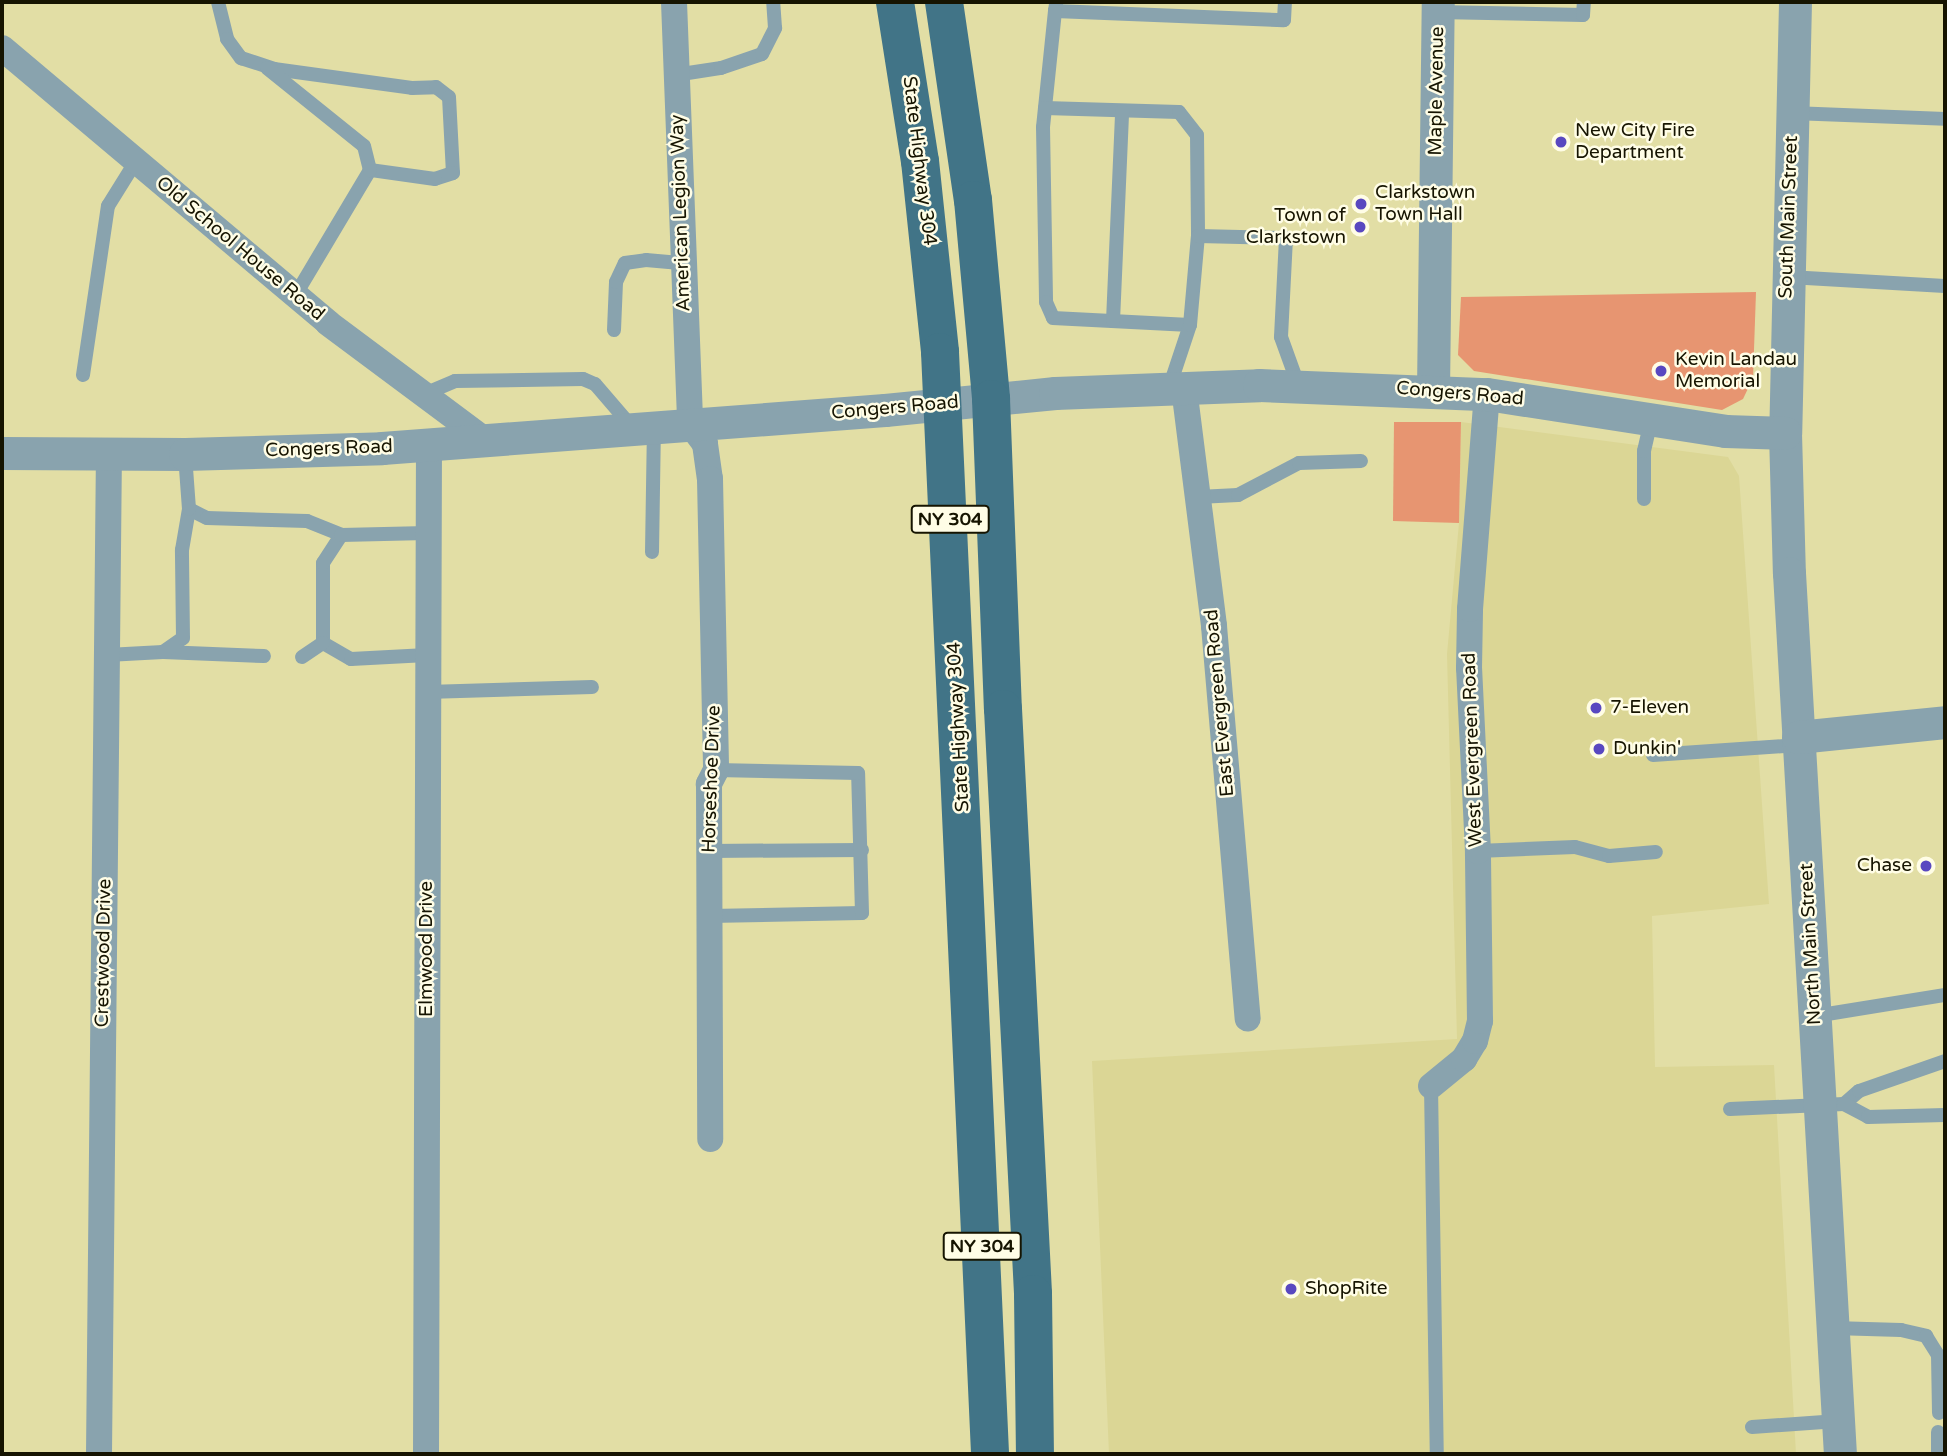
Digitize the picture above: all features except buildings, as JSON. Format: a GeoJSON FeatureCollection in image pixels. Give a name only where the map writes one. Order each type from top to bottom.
{"type":"FeatureCollection","features":[{"type":"Feature","properties":{"kind":"main road","name":"State Highway 304"},"geometry":{"type":"LineString","coordinates":[[895,2],[920,162],[943,404],[990,1454]]}},
{"type":"Feature","properties":{"kind":"main road","name":"NY 304"},"geometry":{"type":"LineString","coordinates":[[944,2],[973,200],[991,399],[1003,709],[1033,1294],[1035,1454]]}},
{"type":"Feature","properties":{"kind":"street","name":"American Legion Way"},"geometry":{"type":"LineString","coordinates":[[674,2],[678,45],[675,75],[690,424]]}},
{"type":"Feature","properties":{"kind":"street","name":"South Main Street"},"geometry":{"type":"LineString","coordinates":[[1785,433],[1796,2]]}},
{"type":"Feature","properties":{"kind":"street","name":"Maple Avenue"},"geometry":{"type":"LineString","coordinates":[[1433,391],[1438,7]]}},
{"type":"Feature","properties":{"kind":"street","name":"Old School House Road"},"geometry":{"type":"LineString","coordinates":[[2,48],[295,296],[422,395],[485,440]]}},
{"type":"Feature","properties":{"kind":"street","name":"Congers Road"},"geometry":{"type":"LineString","coordinates":[[2,453],[185,454],[333,450],[991,399],[1298,384],[1487,394],[1725,431],[1785,433]]}},
{"type":"Feature","properties":{"kind":"street","name":"East Evergreen Road"},"geometry":{"type":"LineString","coordinates":[[1177,388],[1198,496],[1214,626],[1248,1019]]}},
{"type":"Feature","properties":{"kind":"street","name":"West Evergreen Road"},"geometry":{"type":"LineString","coordinates":[[1431,1086],[1464,1059],[1475,1041],[1480,1021],[1478,851],[1472,771],[1470,609],[1487,394]]}},
{"type":"Feature","properties":{"kind":"street","name":"Horseshoe Drive"},"geometry":{"type":"LineString","coordinates":[[690,424],[705,444],[710,479],[716,769],[709,784],[710,1139]]}},
{"type":"Feature","properties":{"kind":"street","name":"North Main Street"},"geometry":{"type":"LineString","coordinates":[[1785,433],[1798,741],[1815,1016],[1832,1104],[1833,1328],[1840,1454]]}},
{"type":"Feature","properties":{"kind":"street","name":"Elmwood Drive"},"geometry":{"type":"LineString","coordinates":[[426,1454],[429,444]]}},
{"type":"Feature","properties":{"kind":"street","name":"Crestwood Drive"},"geometry":{"type":"LineString","coordinates":[[99,1454],[110,452]]}},
{"type":"Feature","properties":{"kind":"street"},"geometry":{"type":"LineString","coordinates":[[1798,741],[1945,722]]}},
{"type":"Feature","properties":{"kind":"lane"},"geometry":{"type":"LineString","coordinates":[[218,2],[227,39],[241,58],[264,66],[412,88],[436,87],[449,97],[453,173],[435,179],[370,170]]}},
{"type":"Feature","properties":{"kind":"lane"},"geometry":{"type":"LineString","coordinates":[[675,75],[721,68],[762,54],[775,28],[773,2]]}},
{"type":"Feature","properties":{"kind":"lane"},"geometry":{"type":"LineString","coordinates":[[1189,325],[1053,318],[1046,302],[1045,108],[1056,6],[1284,20],[1285,2]]}},
{"type":"Feature","properties":{"kind":"lane"},"geometry":{"type":"LineString","coordinates":[[1438,7],[1500,7],[1583,15],[1584,2]]}},
{"type":"Feature","properties":{"kind":"lane"},"geometry":{"type":"LineString","coordinates":[[264,66],[364,146],[370,170],[295,296]]}},
{"type":"Feature","properties":{"kind":"lane"},"geometry":{"type":"LineString","coordinates":[[1045,108],[1179,112],[1197,135],[1198,236],[1189,325],[1177,388]]}},
{"type":"Feature","properties":{"kind":"lane"},"geometry":{"type":"LineString","coordinates":[[1113,321],[1122,111]]}},
{"type":"Feature","properties":{"kind":"lane"},"geometry":{"type":"LineString","coordinates":[[1792,113],[1945,119]]}},
{"type":"Feature","properties":{"kind":"lane"},"geometry":{"type":"LineString","coordinates":[[83,375],[108,206],[135,161]]}},
{"type":"Feature","properties":{"kind":"lane"},"geometry":{"type":"LineString","coordinates":[[1198,236],[1286,239],[1281,337],[1298,384]]}},
{"type":"Feature","properties":{"kind":"lane"},"geometry":{"type":"LineString","coordinates":[[614,330],[616,282],[625,263],[646,260],[683,263]]}},
{"type":"Feature","properties":{"kind":"lane"},"geometry":{"type":"LineString","coordinates":[[1787,277],[1945,286]]}},
{"type":"Feature","properties":{"kind":"lane"},"geometry":{"type":"LineString","coordinates":[[422,395],[455,380],[583,379],[595,384],[643,427],[652,552]]}},
{"type":"Feature","properties":{"kind":"lane"},"geometry":{"type":"LineString","coordinates":[[1644,499],[1644,451],[1651,420]]}},
{"type":"Feature","properties":{"kind":"lane"},"geometry":{"type":"LineString","coordinates":[[163,652],[183,638],[182,550],[189,509],[185,454]]}},
{"type":"Feature","properties":{"kind":"lane"},"geometry":{"type":"LineString","coordinates":[[1198,496],[1238,495],[1299,463],[1361,461]]}},
{"type":"Feature","properties":{"kind":"lane"},"geometry":{"type":"LineString","coordinates":[[189,509],[207,518],[307,521],[341,535],[427,533]]}},
{"type":"Feature","properties":{"kind":"lane"},"geometry":{"type":"LineString","coordinates":[[323,643],[323,563],[341,535]]}},
{"type":"Feature","properties":{"kind":"lane"},"geometry":{"type":"LineString","coordinates":[[323,643],[351,659],[427,655]]}},
{"type":"Feature","properties":{"kind":"lane"},"geometry":{"type":"LineString","coordinates":[[302,657],[323,643]]}},
{"type":"Feature","properties":{"kind":"lane"},"geometry":{"type":"LineString","coordinates":[[107,655],[163,652],[264,656]]}},
{"type":"Feature","properties":{"kind":"lane"},"geometry":{"type":"LineString","coordinates":[[427,692],[592,688]]}},
{"type":"Feature","properties":{"kind":"lane"},"geometry":{"type":"LineString","coordinates":[[1653,755],[1798,741]]}},
{"type":"Feature","properties":{"kind":"lane"},"geometry":{"type":"LineString","coordinates":[[709,916],[862,913],[858,773],[716,769]]}},
{"type":"Feature","properties":{"kind":"lane"},"geometry":{"type":"LineString","coordinates":[[1478,851],[1575,847],[1593,849],[1609,856],[1656,852]]}},
{"type":"Feature","properties":{"kind":"lane"},"geometry":{"type":"LineString","coordinates":[[709,851],[862,850]]}},
{"type":"Feature","properties":{"kind":"lane"},"geometry":{"type":"LineString","coordinates":[[1815,1016],[1945,995]]}},
{"type":"Feature","properties":{"kind":"lane"},"geometry":{"type":"LineString","coordinates":[[1832,1104],[1858,1091],[1945,1061]]}},
{"type":"Feature","properties":{"kind":"lane"},"geometry":{"type":"LineString","coordinates":[[1431,1086],[1437,1454]]}},
{"type":"Feature","properties":{"kind":"lane"},"geometry":{"type":"LineString","coordinates":[[1730,1109],[1832,1104],[1868,1117],[1945,1115]]}},
{"type":"Feature","properties":{"kind":"lane"},"geometry":{"type":"LineString","coordinates":[[1833,1328],[1901,1330],[1926,1336],[1938,1355],[1939,1413]]}},
{"type":"Feature","properties":{"kind":"lane"},"geometry":{"type":"LineString","coordinates":[[1752,1427],[1838,1421]]}},
{"type":"Feature","properties":{"kind":"lane"},"geometry":{"type":"LineString","coordinates":[[1938,1432],[1938,1454]]}},
{"type":"Feature","properties":{"kind":"shaded area"},"geometry":{"type":"Polygon","coordinates":[[[1756,292],[1753,378],[1743,399],[1722,410],[1474,371],[1458,355],[1461,297],[1756,292]]]}},
{"type":"Feature","properties":{"kind":"shaded area"},"geometry":{"type":"Polygon","coordinates":[[[1394,422],[1461,422],[1459,523],[1393,521],[1394,422]]]}},
{"type":"Feature","properties":{"kind":"shaded area"},"geometry":{"type":"Polygon","coordinates":[[[1461,422],[1728,457],[1739,476],[1769,904],[1652,916],[1655,1067],[1774,1065],[1796,1454],[1109,1454],[1092,1061],[1457,1039],[1447,654],[1459,523],[1461,422]]]}},
{"type":"Feature","properties":{"kind":"place","name":"New City Fire Department"},"geometry":{"type":"Point","coordinates":[1561,142]}},
{"type":"Feature","properties":{"kind":"place","name":"Clarkstown Town Hall"},"geometry":{"type":"Point","coordinates":[1361,204]}},
{"type":"Feature","properties":{"kind":"place","name":"Town of Clarkstown"},"geometry":{"type":"Point","coordinates":[1360,227]}},
{"type":"Feature","properties":{"kind":"place","name":"Kevin Landau Memorial"},"geometry":{"type":"Point","coordinates":[1661,371]}},
{"type":"Feature","properties":{"kind":"place","name":"7-Eleven"},"geometry":{"type":"Point","coordinates":[1596,708]}},
{"type":"Feature","properties":{"kind":"place","name":"Dunkin'"},"geometry":{"type":"Point","coordinates":[1599,749]}},
{"type":"Feature","properties":{"kind":"place","name":"Chase"},"geometry":{"type":"Point","coordinates":[1926,866]}},
{"type":"Feature","properties":{"kind":"place","name":"ShopRite"},"geometry":{"type":"Point","coordinates":[1291,1289]}}]}
